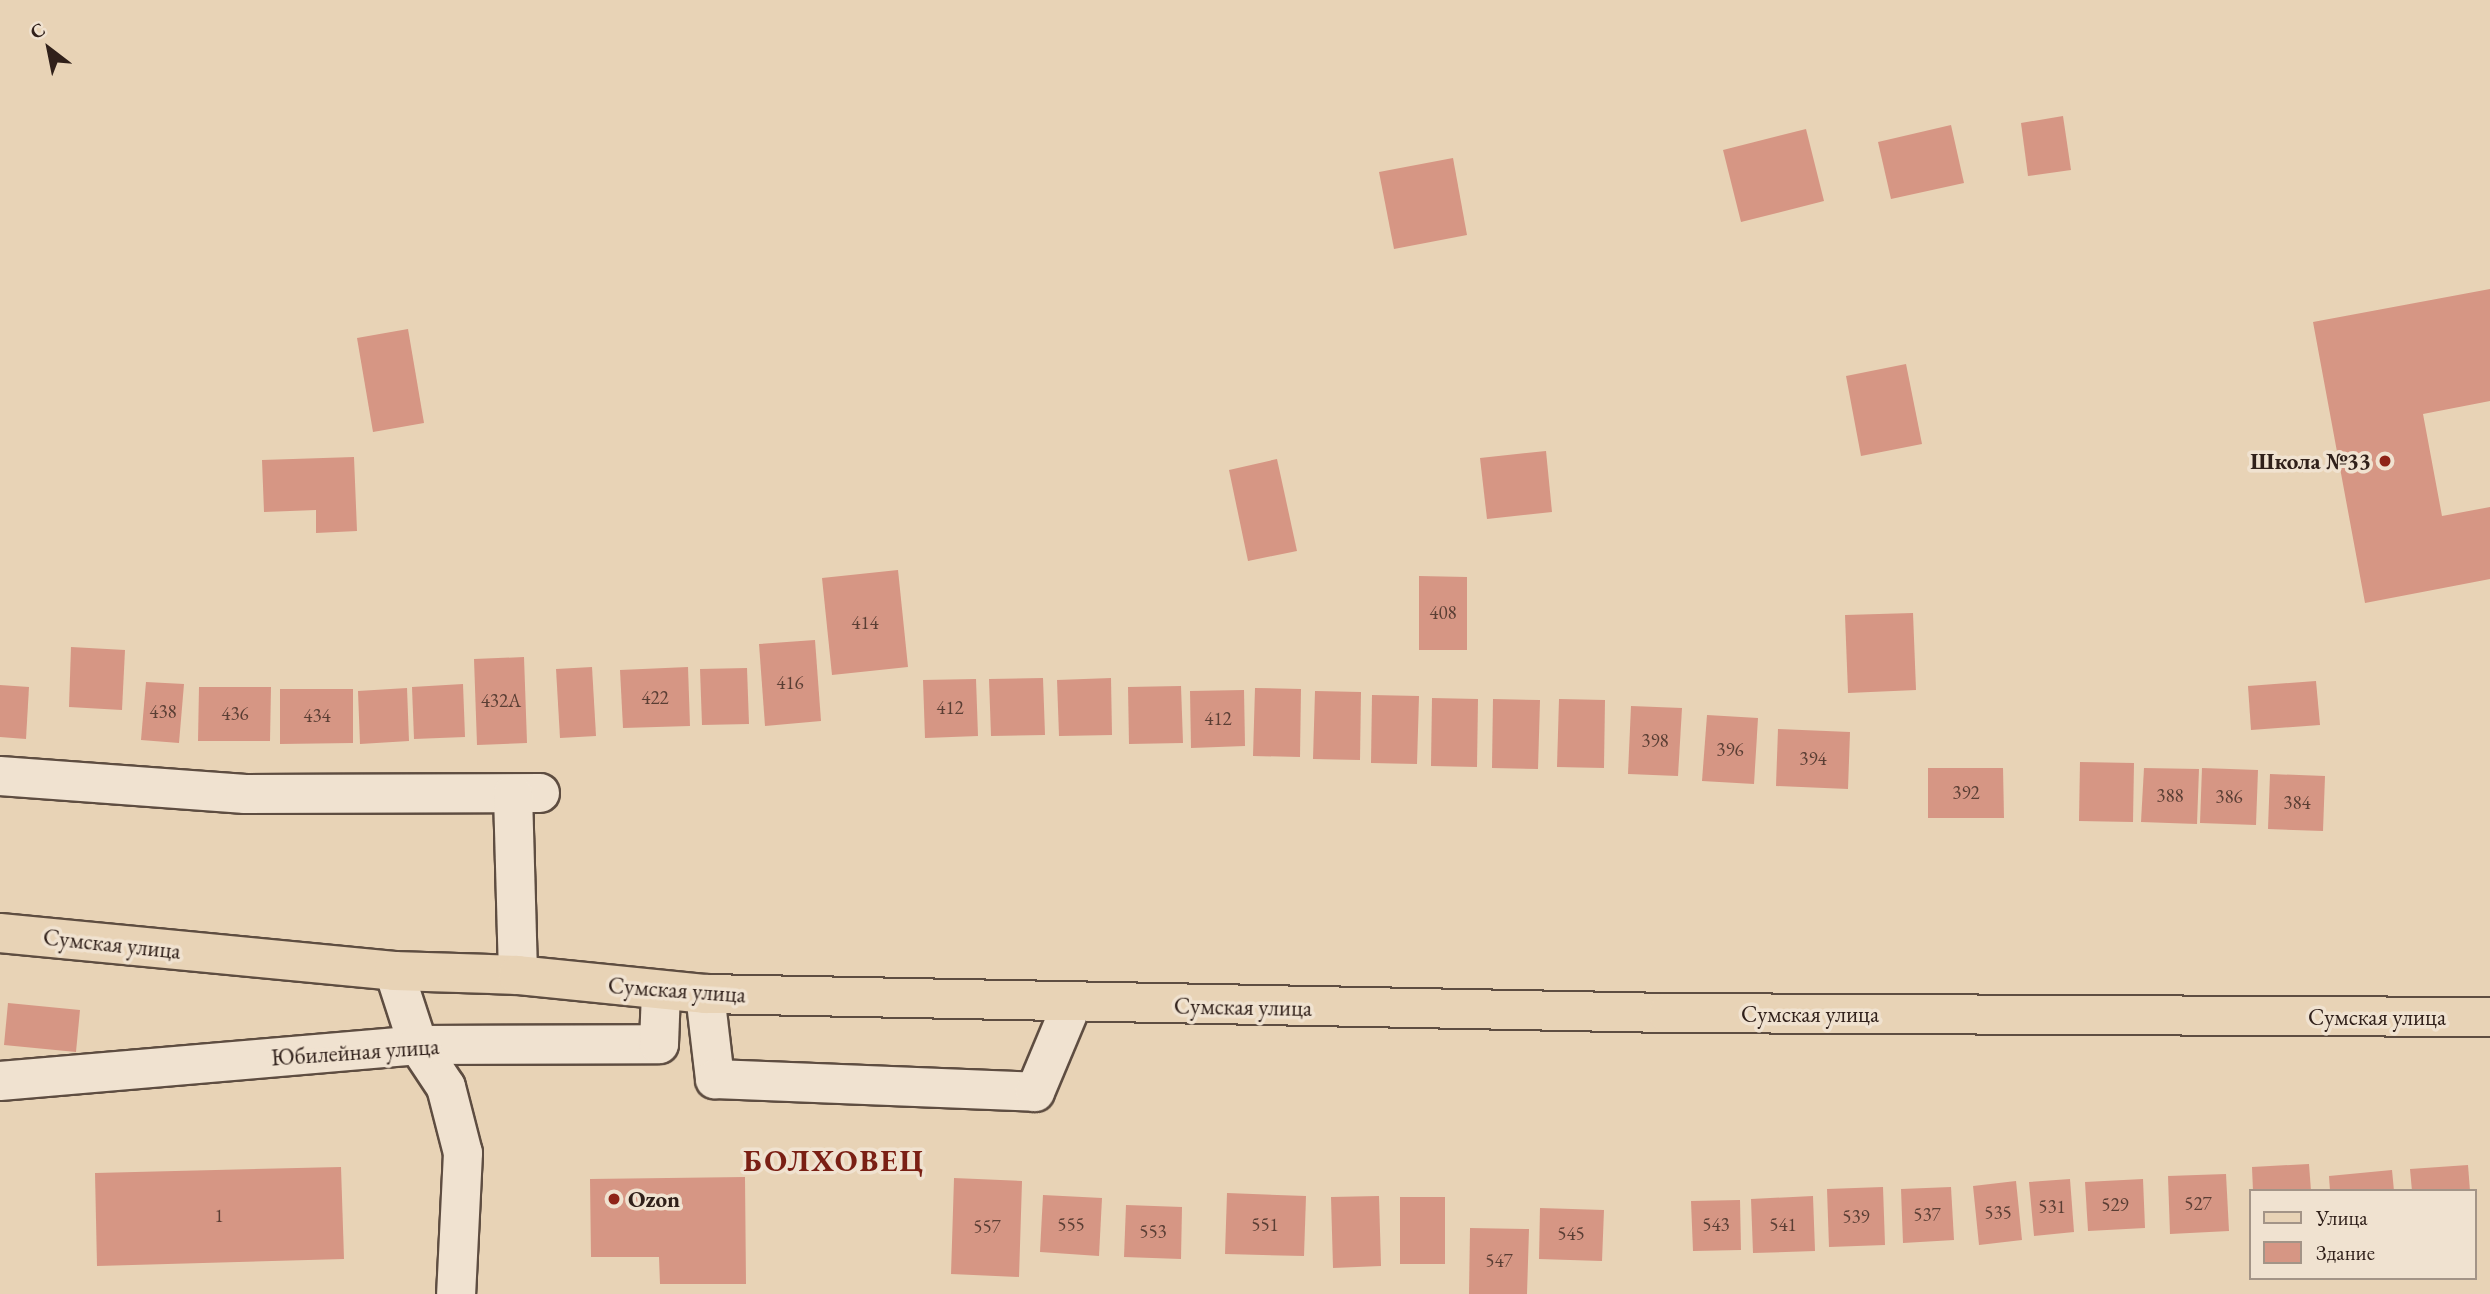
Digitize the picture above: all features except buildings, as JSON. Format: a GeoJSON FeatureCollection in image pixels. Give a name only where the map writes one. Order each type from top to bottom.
{"type":"FeatureCollection","features":[{"type":"Feature","properties":{"kind":"main road","name":"Сумская улица"},"geometry":{"type":"LineString","coordinates":[[0,933],[394,971],[518,975],[661,992],[705,994],[1072,1004],[2490,1017]]}},
{"type":"Feature","properties":{"kind":"street"},"geometry":{"type":"LineString","coordinates":[[0,776],[245,794],[526,793],[518,975]]}},
{"type":"Feature","properties":{"kind":"street"},"geometry":{"type":"LineString","coordinates":[[394,971],[418,1045],[446,1087],[463,1153],[456,1294]]}},
{"type":"Feature","properties":{"kind":"street","name":"Юбилейная улица"},"geometry":{"type":"LineString","coordinates":[[0,1082],[418,1045],[659,1044],[661,992]]}},
{"type":"Feature","properties":{"kind":"street"},"geometry":{"type":"LineString","coordinates":[[705,994],[715,1079],[1035,1092],[1072,1004]]}},
{"type":"Feature","properties":{"kind":"place","name":"Школа №33"},"geometry":{"type":"Point","coordinates":[2385,461]}},
{"type":"Feature","properties":{"kind":"place","name":"Ozon"},"geometry":{"type":"Point","coordinates":[614,1199]}},
{"type":"Feature","properties":{"kind":"district","name":"БОЛХОВЕЦ"},"geometry":{"type":"Point","coordinates":[834,1161]}}]}
